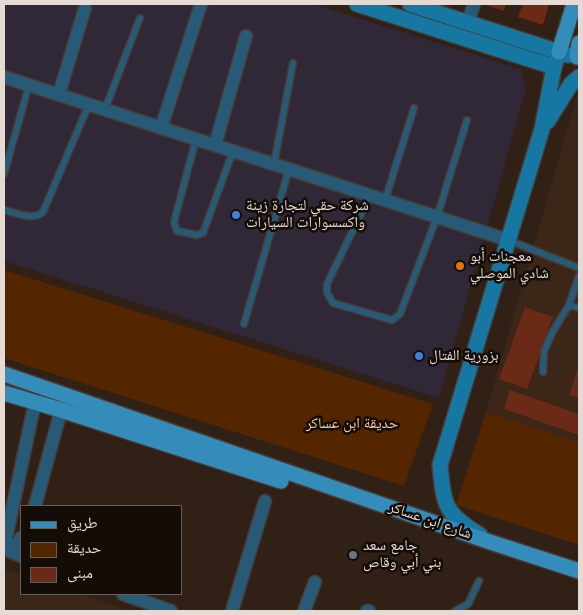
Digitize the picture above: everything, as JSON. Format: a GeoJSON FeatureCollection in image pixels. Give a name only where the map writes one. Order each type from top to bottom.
{"type":"FeatureCollection","features":[{"type":"Feature","properties":{"kind":"main road"},"geometry":{"type":"LineString","coordinates":[[357,4],[554,67]]}},
{"type":"Feature","properties":{"kind":"main road"},"geometry":{"type":"LineString","coordinates":[[410,4],[433,7],[468,22],[559,52],[578,53]]}},
{"type":"Feature","properties":{"kind":"main road"},"geometry":{"type":"LineString","coordinates":[[574,4],[554,67],[542,129],[440,465],[443,495],[450,511],[460,523],[490,542],[579,571]]}},
{"type":"Feature","properties":{"kind":"main road"},"geometry":{"type":"LineString","coordinates":[[542,129],[571,84],[579,77]]}},
{"type":"Feature","properties":{"kind":"main road","name":"شارع ابن عساكر"},"geometry":{"type":"LineString","coordinates":[[4,374],[490,542]]}},
{"type":"Feature","properties":{"kind":"main road","name":"شارع ابن عساكر"},"geometry":{"type":"LineString","coordinates":[[4,393],[464,540],[490,542]]}},
{"type":"Feature","properties":{"kind":"street"},"geometry":{"type":"LineString","coordinates":[[161,128],[201,4]]}},
{"type":"Feature","properties":{"kind":"street"},"geometry":{"type":"LineString","coordinates":[[468,22],[474,4]]}},
{"type":"Feature","properties":{"kind":"street"},"geometry":{"type":"LineString","coordinates":[[58,94],[85,8]]}},
{"type":"Feature","properties":{"kind":"street"},"geometry":{"type":"LineString","coordinates":[[215,145],[246,36]]}},
{"type":"Feature","properties":{"kind":"street"},"geometry":{"type":"LineString","coordinates":[[4,77],[508,240]]}},
{"type":"Feature","properties":{"kind":"street"},"geometry":{"type":"LineString","coordinates":[[16,554],[6,538],[35,402]]}},
{"type":"Feature","properties":{"kind":"street"},"geometry":{"type":"LineString","coordinates":[[35,505],[61,410]]}},
{"type":"Feature","properties":{"kind":"street"},"geometry":{"type":"LineString","coordinates":[[232,611],[265,501]]}},
{"type":"Feature","properties":{"kind":"street"},"geometry":{"type":"LineString","coordinates":[[16,554],[20,541]]}},
{"type":"Feature","properties":{"kind":"street"},"geometry":{"type":"LineString","coordinates":[[304,611],[315,582]]}},
{"type":"Feature","properties":{"kind":"street"},"geometry":{"type":"LineString","coordinates":[[126,595],[171,611]]}},
{"type":"Feature","properties":{"kind":"lane"},"geometry":{"type":"LineString","coordinates":[[105,109],[140,18]]}},
{"type":"Feature","properties":{"kind":"lane"},"geometry":{"type":"LineString","coordinates":[[274,164],[293,63]]}},
{"type":"Feature","properties":{"kind":"lane"},"geometry":{"type":"LineString","coordinates":[[4,174],[29,85]]}},
{"type":"Feature","properties":{"kind":"lane"},"geometry":{"type":"LineString","coordinates":[[4,210],[34,217],[39,216],[43,212],[89,104]]}},
{"type":"Feature","properties":{"kind":"lane"},"geometry":{"type":"LineString","coordinates":[[385,200],[414,108]]}},
{"type":"Feature","properties":{"kind":"lane"},"geometry":{"type":"LineString","coordinates":[[370,196],[327,284],[326,293],[333,302],[392,320],[400,314],[437,217],[467,120]]}},
{"type":"Feature","properties":{"kind":"lane"},"geometry":{"type":"LineString","coordinates":[[196,139],[174,222],[177,230],[197,235],[203,233],[233,151]]}},
{"type":"Feature","properties":{"kind":"lane"},"geometry":{"type":"LineString","coordinates":[[244,324],[289,169]]}},
{"type":"Feature","properties":{"kind":"lane"},"geometry":{"type":"LineString","coordinates":[[508,240],[579,268]]}},
{"type":"Feature","properties":{"kind":"lane"},"geometry":{"type":"LineString","coordinates":[[543,372],[544,351],[553,331],[569,305],[579,276]]}},
{"type":"Feature","properties":{"kind":"lane"},"geometry":{"type":"LineString","coordinates":[[569,305],[579,308]]}},
{"type":"Feature","properties":{"kind":"lane"},"geometry":{"type":"LineString","coordinates":[[456,611],[468,604],[479,581]]}},
{"type":"Feature","properties":{"kind":"shaded area"},"geometry":{"type":"Polygon","coordinates":[[[4,4],[314,4],[520,69],[526,88],[439,398],[4,261],[4,4]]]}},
{"type":"Feature","properties":{"kind":"shaded area"},"geometry":{"type":"Polygon","coordinates":[[[579,88],[579,442],[486,412],[579,88]]]}},
{"type":"Feature","properties":{"kind":"shaded area"},"geometry":{"type":"Polygon","coordinates":[[[4,569],[20,575],[20,595],[82,595],[132,611],[4,611],[4,569]]]}},
{"type":"Feature","properties":{"kind":"green space","name":"حديقة ابن عساكر"},"geometry":{"type":"Polygon","coordinates":[[[4,270],[433,404],[404,486],[4,358],[4,270]]]}},
{"type":"Feature","properties":{"kind":"green space"},"geometry":{"type":"Polygon","coordinates":[[[486,412],[579,442],[579,545],[456,505],[486,412]]]}},
{"type":"Feature","properties":{"kind":"building"},"geometry":{"type":"Polygon","coordinates":[[[483,4],[506,4],[504,11],[483,4]]]}},
{"type":"Feature","properties":{"kind":"building"},"geometry":{"type":"Polygon","coordinates":[[[523,4],[549,4],[543,25],[518,17],[523,4]]]}},
{"type":"Feature","properties":{"kind":"building"},"geometry":{"type":"Polygon","coordinates":[[[525,307],[553,317],[527,389],[499,379],[525,307]]]}},
{"type":"Feature","properties":{"kind":"building"},"geometry":{"type":"Polygon","coordinates":[[[579,365],[579,398],[569,395],[579,365]]]}},
{"type":"Feature","properties":{"kind":"building"},"geometry":{"type":"Polygon","coordinates":[[[510,390],[579,414],[579,435],[504,409],[510,390]]]}},
{"type":"Feature","properties":{"kind":"place","name":"شركة حقي لتجارة زينة واكسسوارات السيارات"},"geometry":{"type":"Point","coordinates":[236,215]}},
{"type":"Feature","properties":{"kind":"place","name":"معجنات أبو شادي الموصلي"},"geometry":{"type":"Point","coordinates":[460,266]}},
{"type":"Feature","properties":{"kind":"place","name":"بزورية الفتال"},"geometry":{"type":"Point","coordinates":[419,356]}},
{"type":"Feature","properties":{"kind":"place","name":"جامع سعد بني أبي وقاص"},"geometry":{"type":"Point","coordinates":[353,555]}}]}
